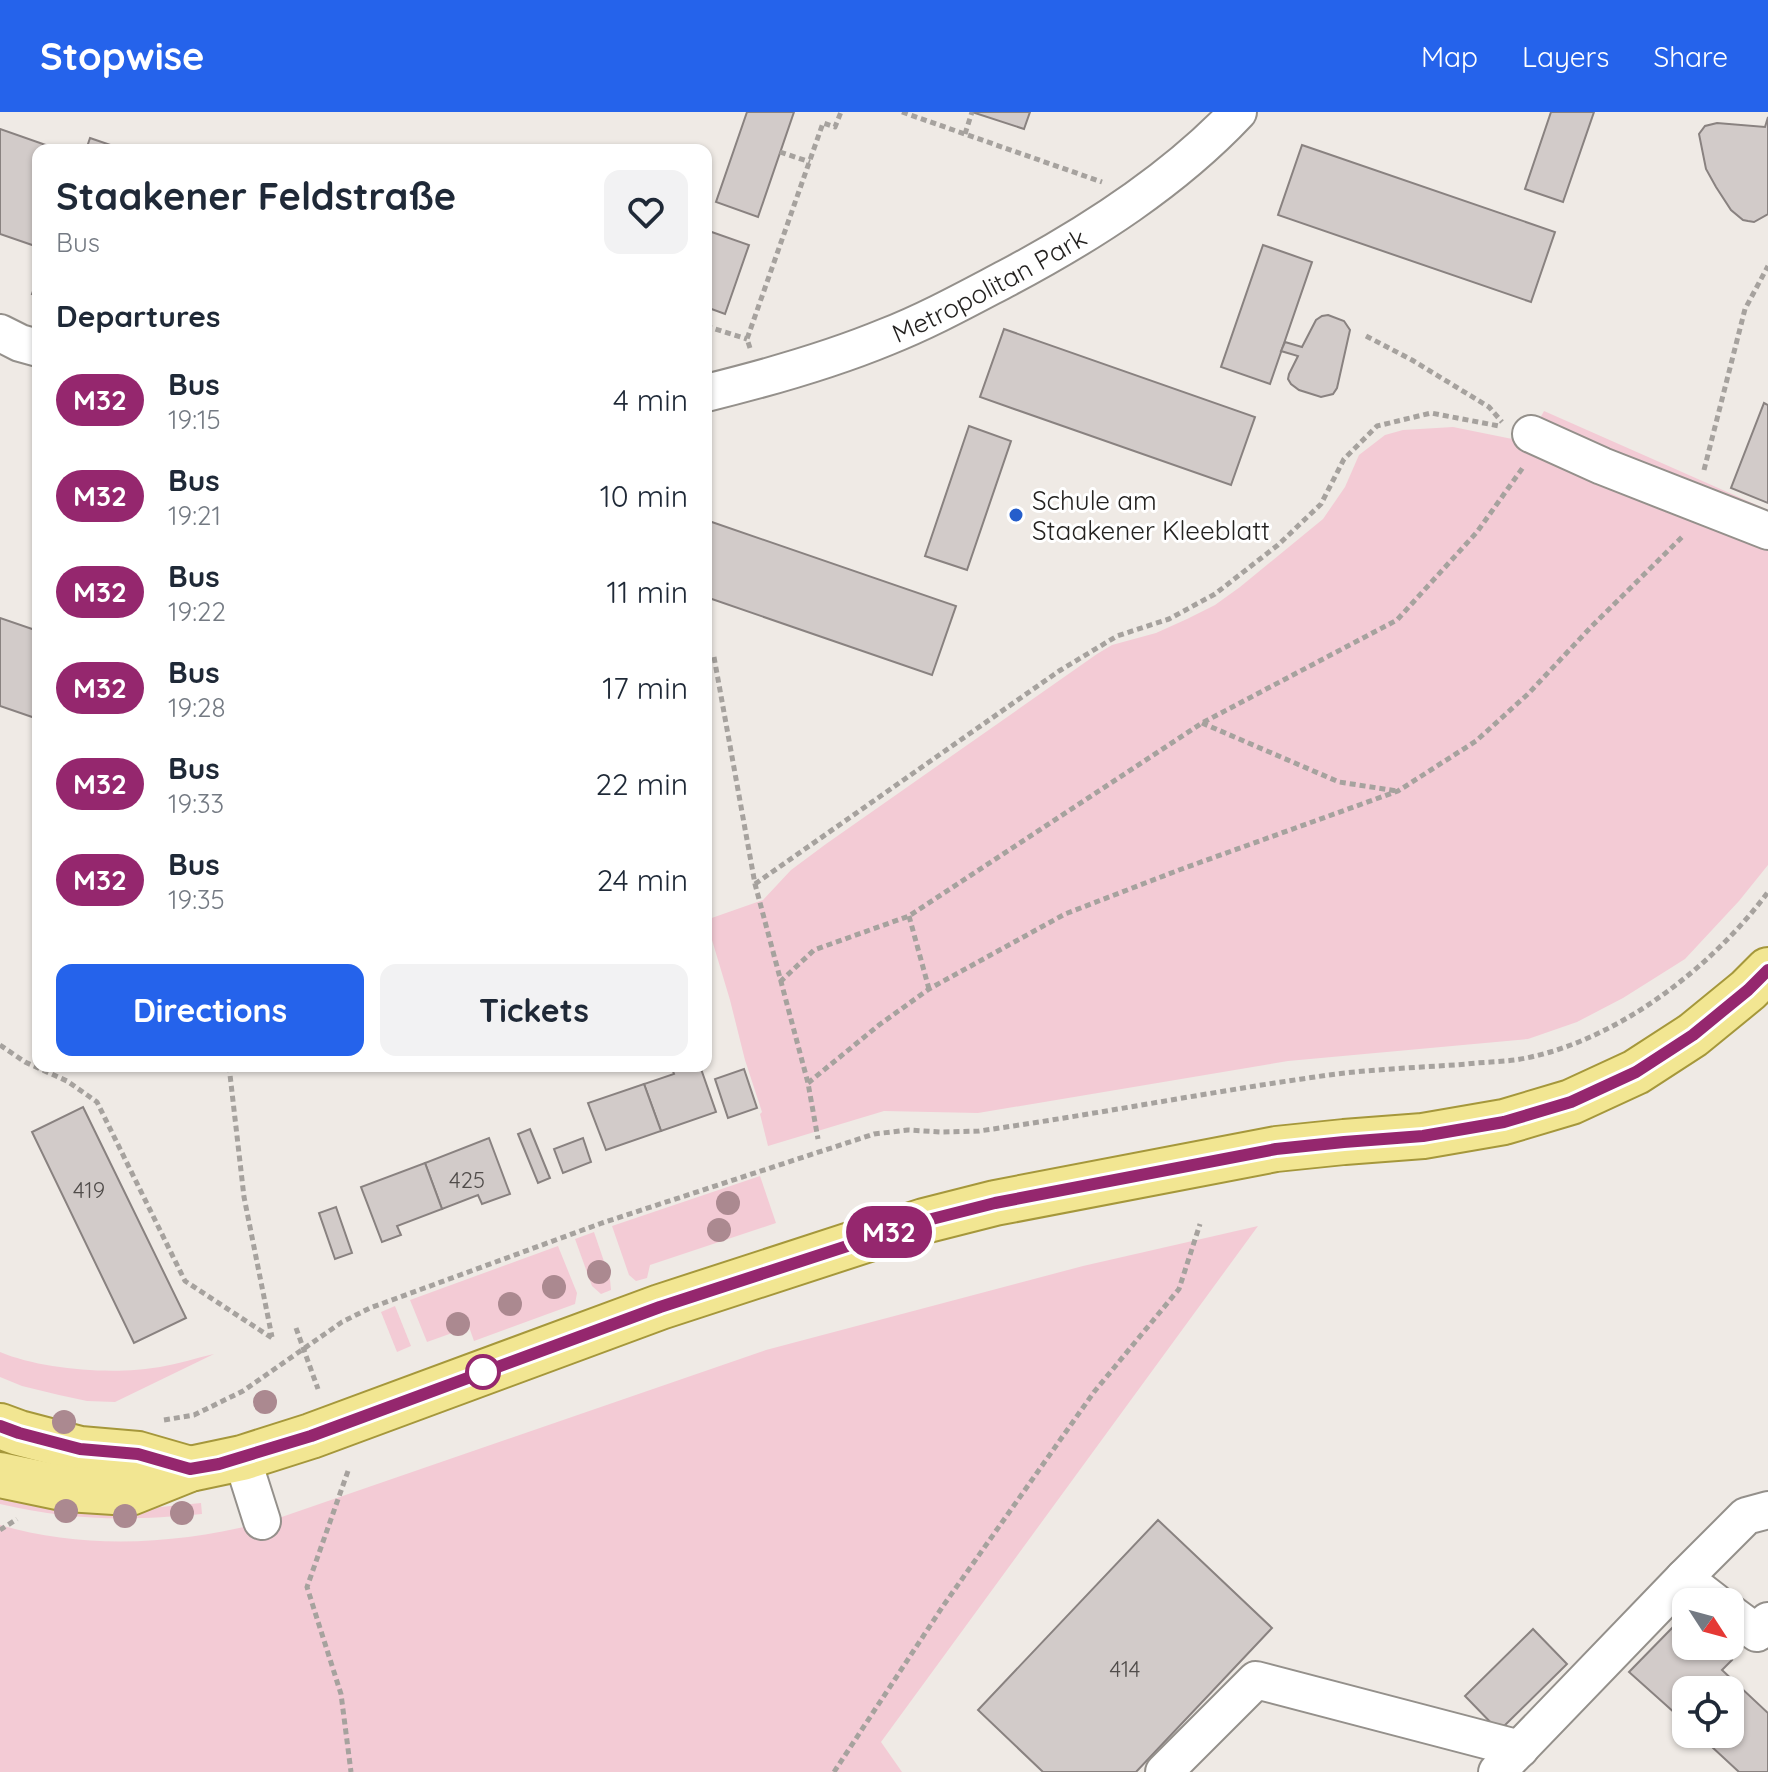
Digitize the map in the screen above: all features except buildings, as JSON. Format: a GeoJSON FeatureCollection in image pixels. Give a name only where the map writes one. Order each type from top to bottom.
{"type":"FeatureCollection","features":[{"type":"Feature","properties":{"kind":"main road"},"geometry":{"type":"LineString","coordinates":[[0,1475],[67,1489],[130,1493],[190,1469],[242,1458],[311,1436],[660,1307],[924,1221],[995,1203],[1276,1149],[1423,1136],[1504,1122],[1571,1102],[1636,1072],[1693,1035],[1768,970]]}},
{"type":"Feature","properties":{"kind":"main road"},"geometry":{"type":"LineString","coordinates":[[0,1426],[80,1449],[138,1454],[190,1469]]}},
{"type":"Feature","properties":{"kind":"street","name":"Metropolitan Park"},"geometry":{"type":"LineString","coordinates":[[712,392],[759,380],[888,337],[972,297],[1047,257],[1108,219],[1167,176],[1238,112]]}},
{"type":"Feature","properties":{"kind":"street"},"geometry":{"type":"LineString","coordinates":[[0,333],[32,346]]}},
{"type":"Feature","properties":{"kind":"street"},"geometry":{"type":"LineString","coordinates":[[1537,437],[1768,531]]}},
{"type":"Feature","properties":{"kind":"street"},"geometry":{"type":"LineString","coordinates":[[242,1458],[262,1521]]}},
{"type":"Feature","properties":{"kind":"street"},"geometry":{"type":"LineString","coordinates":[[1164,1772],[1256,1680],[1508,1760],[1746,1516],[1768,1510]]}},
{"type":"Feature","properties":{"kind":"street"},"geometry":{"type":"LineString","coordinates":[[1684,1578],[1697,1588]]}},
{"type":"Feature","properties":{"kind":"path"},"geometry":{"type":"LineString","coordinates":[[759,380],[747,339],[823,123],[835,127],[841,112]]}},
{"type":"Feature","properties":{"kind":"path"},"geometry":{"type":"LineString","coordinates":[[902,112],[1141,196]]}},
{"type":"Feature","properties":{"kind":"path"},"geometry":{"type":"LineString","coordinates":[[965,134],[972,112]]}},
{"type":"Feature","properties":{"kind":"path"},"geometry":{"type":"LineString","coordinates":[[780,152],[810,162]]}},
{"type":"Feature","properties":{"kind":"path"},"geometry":{"type":"LineString","coordinates":[[808,1083],[929,989],[1065,914],[1398,791],[1476,741],[1528,694],[1686,533],[1745,309],[1768,266]]}},
{"type":"Feature","properties":{"kind":"path"},"geometry":{"type":"LineString","coordinates":[[712,328],[747,339]]}},
{"type":"Feature","properties":{"kind":"path"},"geometry":{"type":"LineString","coordinates":[[755,884],[1059,671],[1117,636],[1169,619],[1215,594],[1278,545],[1321,504],[1344,459],[1377,426],[1431,413],[1507,427],[1489,407],[1366,336]]}},
{"type":"Feature","properties":{"kind":"path"},"geometry":{"type":"LineString","coordinates":[[780,982],[814,950],[909,916],[1202,723],[1397,620],[1477,532],[1537,437]]}},
{"type":"Feature","properties":{"kind":"path"},"geometry":{"type":"LineString","coordinates":[[714,657],[755,884],[808,1083],[818,1139]]}},
{"type":"Feature","properties":{"kind":"path"},"geometry":{"type":"LineString","coordinates":[[1202,723],[1339,782],[1398,791]]}},
{"type":"Feature","properties":{"kind":"path"},"geometry":{"type":"LineString","coordinates":[[164,1420],[194,1415],[243,1391],[342,1322],[370,1308],[602,1223],[874,1134],[908,1130],[979,1131],[1319,1076],[1514,1060],[1551,1052],[1622,1021],[1677,984],[1717,950],[1768,892]]}},
{"type":"Feature","properties":{"kind":"path"},"geometry":{"type":"LineString","coordinates":[[909,916],[929,989]]}},
{"type":"Feature","properties":{"kind":"path"},"geometry":{"type":"LineString","coordinates":[[0,1045],[32,1065]]}},
{"type":"Feature","properties":{"kind":"path"},"geometry":{"type":"LineString","coordinates":[[47,1072],[67,1081],[97,1102],[185,1281],[272,1338],[244,1197],[230,1072]]}},
{"type":"Feature","properties":{"kind":"path"},"geometry":{"type":"LineString","coordinates":[[834,1772],[943,1606],[1094,1392],[1179,1289],[1200,1224]]}},
{"type":"Feature","properties":{"kind":"path"},"geometry":{"type":"LineString","coordinates":[[296,1328],[318,1389]]}},
{"type":"Feature","properties":{"kind":"path"},"geometry":{"type":"LineString","coordinates":[[348,1471],[307,1587],[341,1694],[351,1772]]}},
{"type":"Feature","properties":{"kind":"path"},"geometry":{"type":"LineString","coordinates":[[0,1530],[17,1519]]}},
{"type":"Feature","properties":{"kind":"shaded area"},"geometry":{"type":"Polygon","coordinates":[[[1544,411],[1768,510],[1768,865],[1685,959],[1623,998],[1577,1022],[1528,1039],[1288,1061],[978,1113],[884,1111],[768,1146],[762,1112],[712,940],[712,918],[763,900],[791,870],[826,844],[1097,654],[1112,645],[1156,633],[1215,605],[1323,519],[1345,487],[1359,455],[1385,435],[1403,430],[1453,427],[1527,442],[1544,411]]]}},
{"type":"Feature","properties":{"kind":"shaded area"},"geometry":{"type":"Polygon","coordinates":[[[760,1176],[776,1223],[650,1265],[647,1278],[636,1281],[629,1275],[612,1226],[760,1176]]]}},
{"type":"Feature","properties":{"kind":"shaded area"},"geometry":{"type":"Polygon","coordinates":[[[1258,1226],[881,1742],[902,1772],[0,1772],[0,1525],[68,1539],[136,1541],[205,1535],[273,1520],[766,1350],[1083,1266],[1258,1226]]]}},
{"type":"Feature","properties":{"kind":"shaded area"},"geometry":{"type":"Polygon","coordinates":[[[594,1232],[610,1279],[611,1290],[601,1294],[592,1286],[575,1239],[594,1232]]]}},
{"type":"Feature","properties":{"kind":"shaded area"},"geometry":{"type":"Polygon","coordinates":[[[558,1246],[577,1293],[575,1304],[474,1341],[469,1327],[427,1342],[410,1300],[558,1246]]]}},
{"type":"Feature","properties":{"kind":"shaded area"},"geometry":{"type":"Polygon","coordinates":[[[395,1306],[411,1346],[397,1352],[381,1312],[395,1306]]]}},
{"type":"Feature","properties":{"kind":"shaded area"},"geometry":{"type":"Polygon","coordinates":[[[0,1352],[57,1367],[100,1371],[160,1367],[214,1354],[115,1402],[87,1401],[59,1395],[0,1377],[0,1352]]]}},
{"type":"Feature","properties":{"kind":"shaded area"},"geometry":{"type":"Polygon","coordinates":[[[0,1492],[130,1510],[201,1503],[202,1514],[125,1518],[52,1514],[0,1504],[0,1492]]]}},
{"type":"Feature","properties":{"kind":"bus line","name":"M32"},"geometry":{"type":"LineString","coordinates":[[0,1426],[80,1449],[138,1454],[190,1469],[219,1464],[311,1436],[660,1307],[924,1221],[995,1203],[1276,1149],[1423,1136],[1504,1122],[1571,1102],[1636,1072],[1693,1035],[1768,970]]}},
{"type":"Feature","properties":{"kind":"place","name":"Schule am Staakener Kleeblatt"},"geometry":{"type":"Point","coordinates":[1016,515]}}]}
